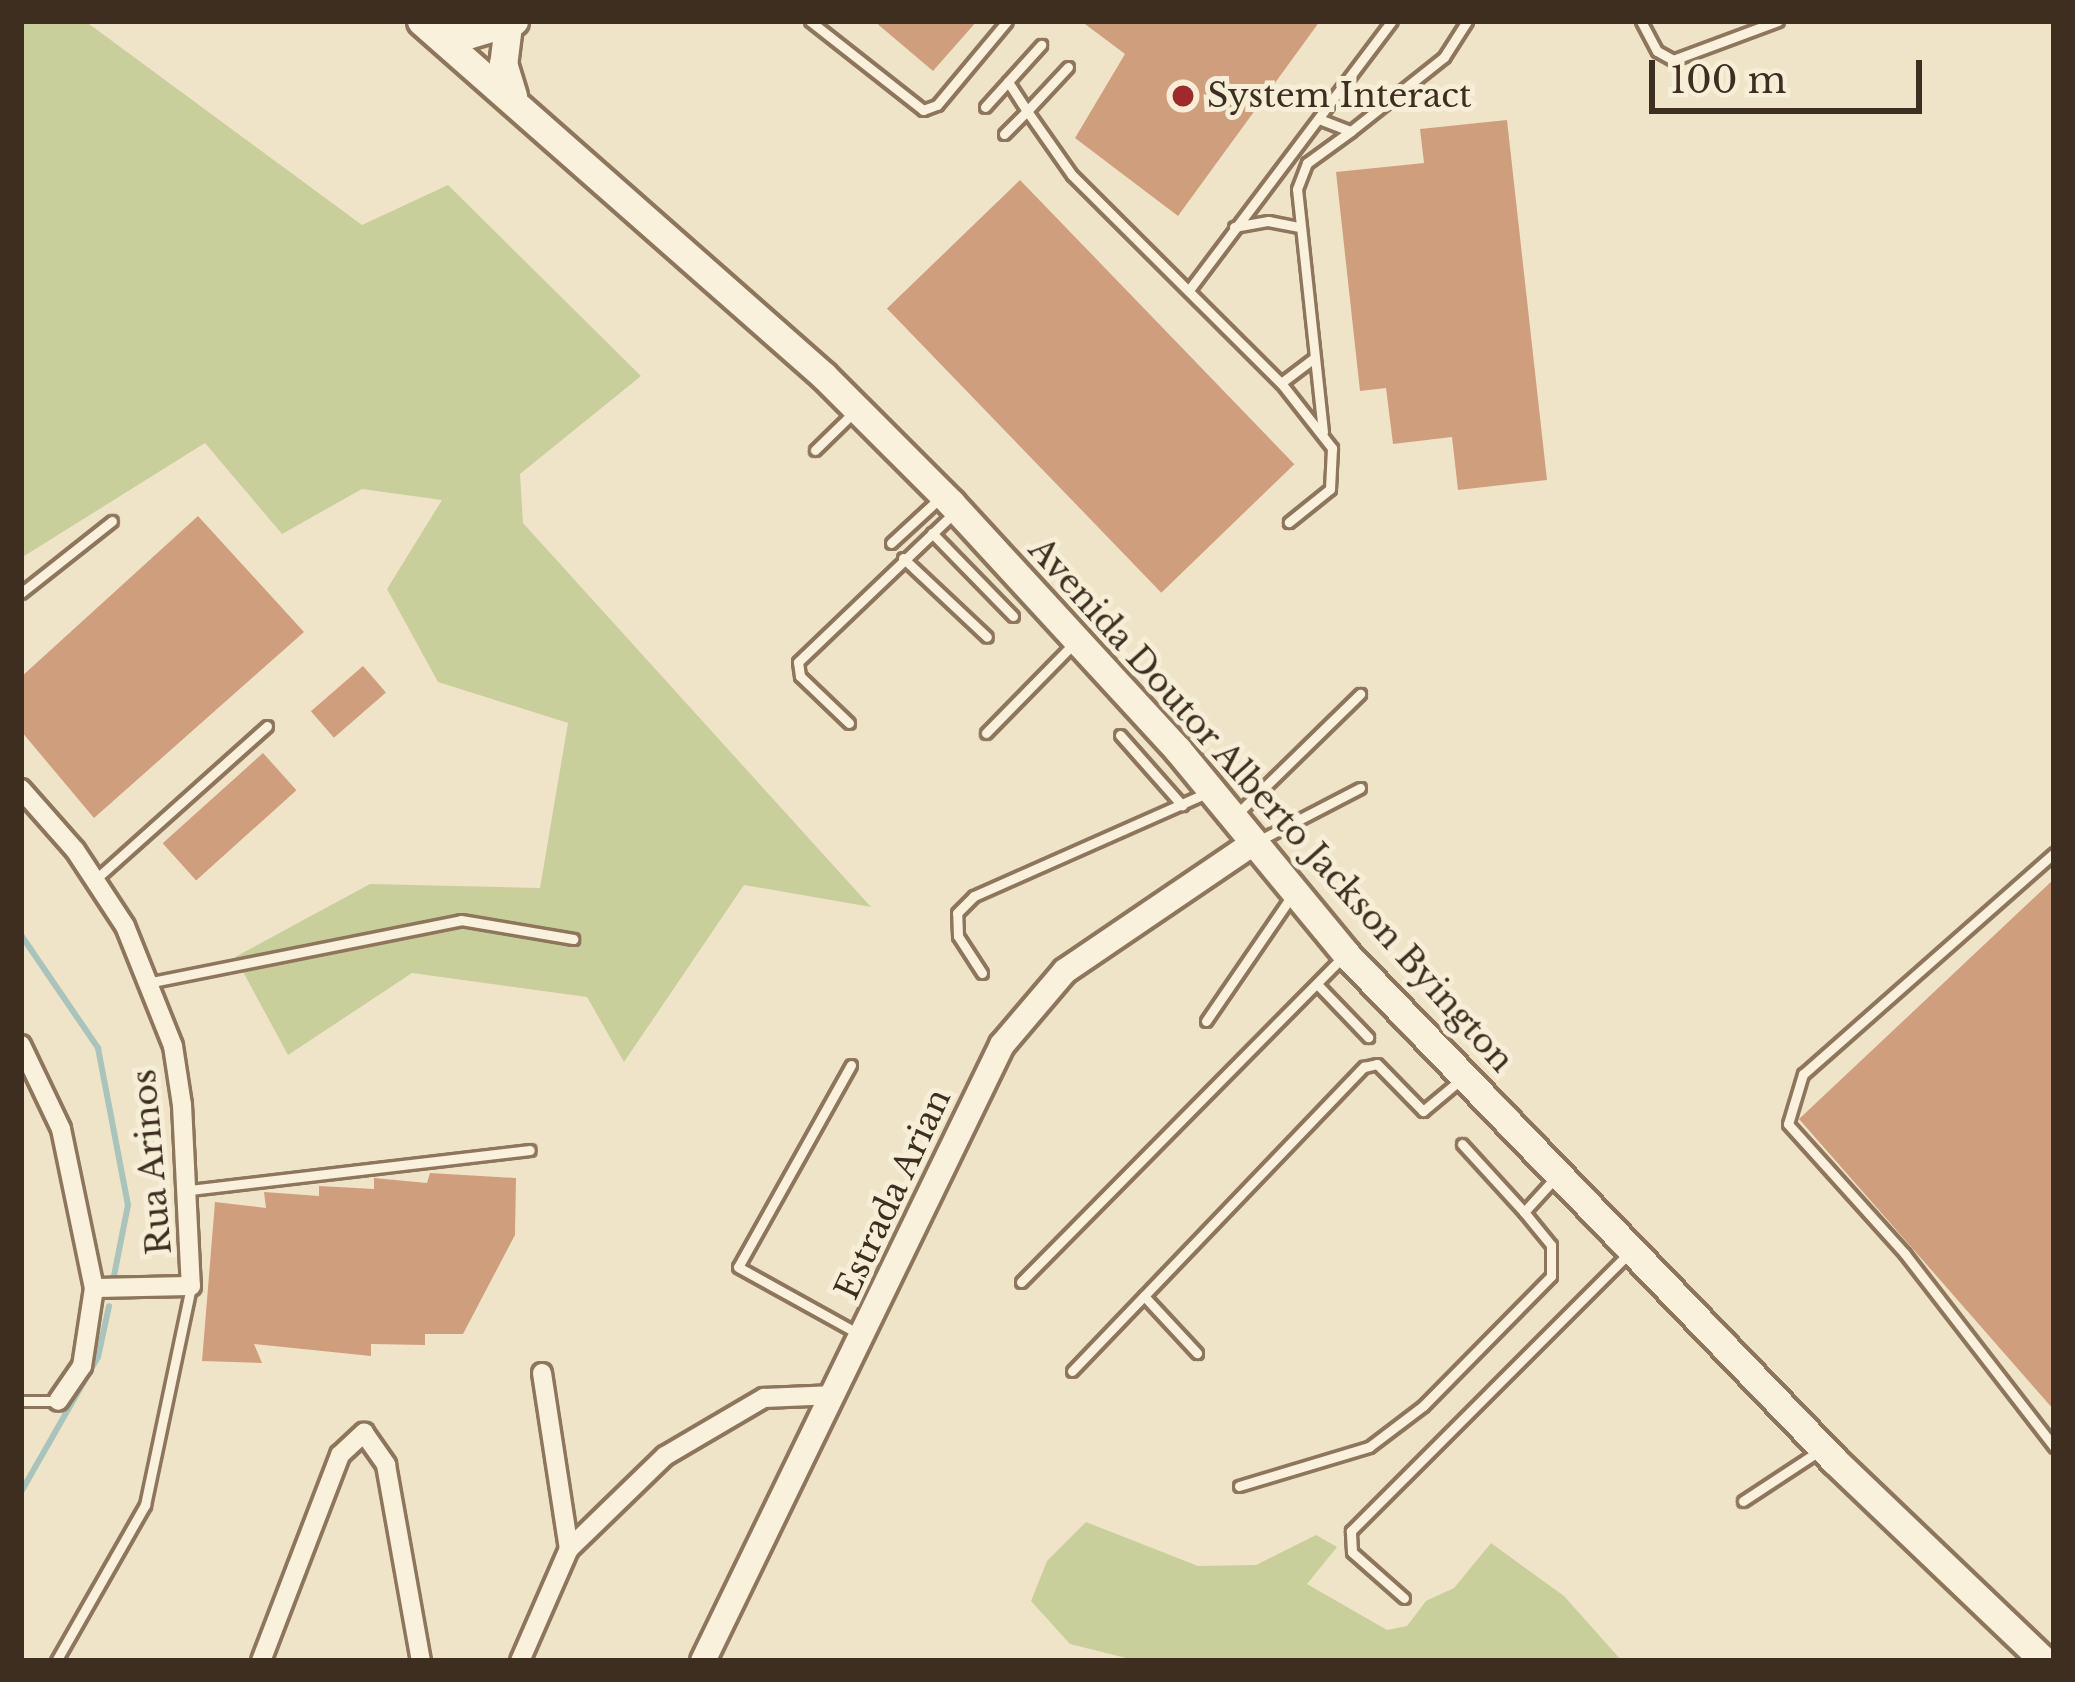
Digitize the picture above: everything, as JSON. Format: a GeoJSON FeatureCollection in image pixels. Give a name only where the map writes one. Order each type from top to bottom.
{"type":"FeatureCollection","features":[{"type":"Feature","properties":{"kind":"main road"},"geometry":{"type":"LineString","coordinates":[[429,27],[511,23],[503,63],[512,96]]}},
{"type":"Feature","properties":{"kind":"main road","name":"Avenida Doutor Alberto Jackson Byington"},"geometry":{"type":"LineString","coordinates":[[429,27],[512,96],[857,409],[951,502],[1079,638],[1346,954],[1822,1448],[2037,1659]]}},
{"type":"Feature","properties":{"kind":"street","name":"Rua Arinos"},"geometry":{"type":"LineString","coordinates":[[21,789],[97,878],[152,982],[172,1046],[190,1190],[191,1286]]}},
{"type":"Feature","properties":{"kind":"street","name":"Estrada Arian"},"geometry":{"type":"LineString","coordinates":[[703,1661],[864,1337],[969,1103],[1031,1006],[1066,971],[1252,844]]}},
{"type":"Feature","properties":{"kind":"street"},"geometry":{"type":"LineString","coordinates":[[21,1045],[61,1130],[94,1288],[82,1366],[58,1401]]}},
{"type":"Feature","properties":{"kind":"street"},"geometry":{"type":"LineString","coordinates":[[94,1288],[191,1286]]}},
{"type":"Feature","properties":{"kind":"street"},"geometry":{"type":"LineString","coordinates":[[542,1373],[569,1549]]}},
{"type":"Feature","properties":{"kind":"street"},"geometry":{"type":"LineString","coordinates":[[520,1661],[569,1549],[665,1456],[737,1409],[764,1398],[835,1395]]}},
{"type":"Feature","properties":{"kind":"street"},"geometry":{"type":"LineString","coordinates":[[261,1661],[347,1442],[364,1433],[380,1447],[421,1661]]}},
{"type":"Feature","properties":{"kind":"lane"},"geometry":{"type":"LineString","coordinates":[[810,21],[922,110],[937,106],[1007,21]]}},
{"type":"Feature","properties":{"kind":"lane"},"geometry":{"type":"LineString","coordinates":[[1189,290],[1232,227],[1392,21]]}},
{"type":"Feature","properties":{"kind":"lane"},"geometry":{"type":"LineString","coordinates":[[1289,522],[1334,478],[1323,432],[1298,227],[1298,178],[1444,57],[1467,21]]}},
{"type":"Feature","properties":{"kind":"lane"},"geometry":{"type":"LineString","coordinates":[[1641,21],[1657,51],[1673,61],[1778,21]]}},
{"type":"Feature","properties":{"kind":"lane"},"geometry":{"type":"LineString","coordinates":[[985,107],[1041,45]]}},
{"type":"Feature","properties":{"kind":"lane"},"geometry":{"type":"LineString","coordinates":[[1004,134],[1068,67]]}},
{"type":"Feature","properties":{"kind":"lane"},"geometry":{"type":"LineString","coordinates":[[1008,82],[1072,175],[1281,383],[1323,432]]}},
{"type":"Feature","properties":{"kind":"lane"},"geometry":{"type":"LineString","coordinates":[[1319,119],[1351,131]]}},
{"type":"Feature","properties":{"kind":"lane"},"geometry":{"type":"LineString","coordinates":[[1232,227],[1268,221],[1298,227]]}},
{"type":"Feature","properties":{"kind":"lane"},"geometry":{"type":"LineString","coordinates":[[1281,383],[1314,358]]}},
{"type":"Feature","properties":{"kind":"lane"},"geometry":{"type":"LineString","coordinates":[[815,450],[857,409]]}},
{"type":"Feature","properties":{"kind":"lane"},"geometry":{"type":"LineString","coordinates":[[849,723],[797,665],[932,532],[951,502]]}},
{"type":"Feature","properties":{"kind":"lane"},"geometry":{"type":"LineString","coordinates":[[891,543],[951,502]]}},
{"type":"Feature","properties":{"kind":"lane"},"geometry":{"type":"LineString","coordinates":[[21,593],[112,521]]}},
{"type":"Feature","properties":{"kind":"lane"},"geometry":{"type":"LineString","coordinates":[[932,532],[1013,616]]}},
{"type":"Feature","properties":{"kind":"lane"},"geometry":{"type":"LineString","coordinates":[[903,558],[987,637]]}},
{"type":"Feature","properties":{"kind":"lane"},"geometry":{"type":"LineString","coordinates":[[986,733],[1079,638]]}},
{"type":"Feature","properties":{"kind":"lane"},"geometry":{"type":"LineString","coordinates":[[1232,819],[1360,694]]}},
{"type":"Feature","properties":{"kind":"lane"},"geometry":{"type":"LineString","coordinates":[[97,878],[267,726]]}},
{"type":"Feature","properties":{"kind":"lane"},"geometry":{"type":"LineString","coordinates":[[1120,735],[1182,806]]}},
{"type":"Feature","properties":{"kind":"lane"},"geometry":{"type":"LineString","coordinates":[[1252,844],[1360,788]]}},
{"type":"Feature","properties":{"kind":"lane"},"geometry":{"type":"LineString","coordinates":[[982,973],[958,936],[957,913],[974,896],[1211,791]]}},
{"type":"Feature","properties":{"kind":"lane"},"geometry":{"type":"LineString","coordinates":[[2054,853],[1803,1074],[1788,1124],[1905,1254],[2054,1447]]}},
{"type":"Feature","properties":{"kind":"lane"},"geometry":{"type":"LineString","coordinates":[[1206,1021],[1294,892]]}},
{"type":"Feature","properties":{"kind":"lane"},"geometry":{"type":"LineString","coordinates":[[152,982],[461,920],[574,939]]}},
{"type":"Feature","properties":{"kind":"lane"},"geometry":{"type":"LineString","coordinates":[[1021,1282],[1346,954]]}},
{"type":"Feature","properties":{"kind":"lane"},"geometry":{"type":"LineString","coordinates":[[1317,984],[1368,1037]]}},
{"type":"Feature","properties":{"kind":"lane"},"geometry":{"type":"LineString","coordinates":[[1072,1371],[1368,1064],[1423,1111],[1463,1077]]}},
{"type":"Feature","properties":{"kind":"lane"},"geometry":{"type":"LineString","coordinates":[[851,1065],[738,1267],[864,1337]]}},
{"type":"Feature","properties":{"kind":"lane"},"geometry":{"type":"LineString","coordinates":[[1239,1486],[1369,1447],[1423,1406],[1551,1276],[1551,1245],[1462,1144]]}},
{"type":"Feature","properties":{"kind":"lane"},"geometry":{"type":"LineString","coordinates":[[190,1190],[530,1150]]}},
{"type":"Feature","properties":{"kind":"lane"},"geometry":{"type":"LineString","coordinates":[[1524,1212],[1557,1176]]}},
{"type":"Feature","properties":{"kind":"lane"},"geometry":{"type":"LineString","coordinates":[[1404,1598],[1352,1552],[1352,1531],[1631,1251]]}},
{"type":"Feature","properties":{"kind":"lane"},"geometry":{"type":"LineString","coordinates":[[56,1661],[145,1504],[191,1286]]}},
{"type":"Feature","properties":{"kind":"lane"},"geometry":{"type":"LineString","coordinates":[[1144,1296],[1197,1353]]}},
{"type":"Feature","properties":{"kind":"lane"},"geometry":{"type":"LineString","coordinates":[[21,1401],[58,1401]]}},
{"type":"Feature","properties":{"kind":"lane"},"geometry":{"type":"LineString","coordinates":[[1743,1501],[1822,1448]]}},
{"type":"Feature","properties":{"kind":"green space"},"geometry":{"type":"Polygon","coordinates":[[[21,21],[85,21],[362,225],[448,185],[641,376],[520,474],[523,523],[871,907],[744,885],[624,1062],[587,997],[412,973],[288,1055],[235,957],[370,884],[540,888],[568,723],[438,682],[387,589],[442,500],[362,489],[282,534],[205,443],[21,558],[21,21]]]}},
{"type":"Feature","properties":{"kind":"green space"},"geometry":{"type":"Polygon","coordinates":[[[1086,1522],[1198,1566],[1256,1565],[1316,1535],[1337,1547],[1307,1584],[1387,1630],[1407,1626],[1426,1601],[1454,1588],[1491,1543],[1564,1596],[1622,1661],[1138,1661],[1070,1644],[1031,1601],[1047,1561],[1086,1522]]]}},
{"type":"Feature","properties":{"kind":"building"},"geometry":{"type":"Polygon","coordinates":[[[874,21],[977,21],[933,71],[874,21]]]}},
{"type":"Feature","properties":{"kind":"building","name":"System Interact"},"geometry":{"type":"Polygon","coordinates":[[[1081,21],[1320,21],[1178,216],[1075,138],[1125,54],[1081,21]]]}},
{"type":"Feature","properties":{"kind":"building"},"geometry":{"type":"Polygon","coordinates":[[[1507,120],[1547,480],[1458,490],[1452,437],[1393,444],[1386,388],[1360,391],[1336,172],[1424,163],[1420,129],[1507,120]]]}},
{"type":"Feature","properties":{"kind":"building"},"geometry":{"type":"Polygon","coordinates":[[[1020,180],[1294,464],[1161,593],[887,309],[1020,180]]]}},
{"type":"Feature","properties":{"kind":"building"},"geometry":{"type":"Polygon","coordinates":[[[198,516],[304,632],[94,818],[21,731],[21,677],[198,516]]]}},
{"type":"Feature","properties":{"kind":"building"},"geometry":{"type":"Polygon","coordinates":[[[363,666],[386,692],[334,738],[311,711],[363,666]]]}},
{"type":"Feature","properties":{"kind":"building"},"geometry":{"type":"Polygon","coordinates":[[[263,753],[296,790],[196,880],[163,843],[263,753]]]}},
{"type":"Feature","properties":{"kind":"building"},"geometry":{"type":"Polygon","coordinates":[[[2054,879],[2054,1410],[1799,1119],[2054,879]]]}},
{"type":"Feature","properties":{"kind":"building"},"geometry":{"type":"Polygon","coordinates":[[[430,1173],[516,1178],[515,1235],[463,1334],[425,1334],[425,1345],[371,1344],[371,1356],[254,1344],[262,1363],[202,1361],[215,1202],[266,1208],[264,1192],[319,1196],[319,1186],[374,1189],[374,1178],[427,1183],[430,1173]]]}},
{"type":"Feature","properties":{"kind":"waterway"},"geometry":{"type":"LineString","coordinates":[[21,935],[98,1048],[128,1205],[114,1276]]}},
{"type":"Feature","properties":{"kind":"waterway"},"geometry":{"type":"LineString","coordinates":[[21,1492],[98,1357],[109,1306]]}},
{"type":"Feature","properties":{"kind":"place","name":"System Interact"},"geometry":{"type":"Point","coordinates":[1183,96]}}]}
